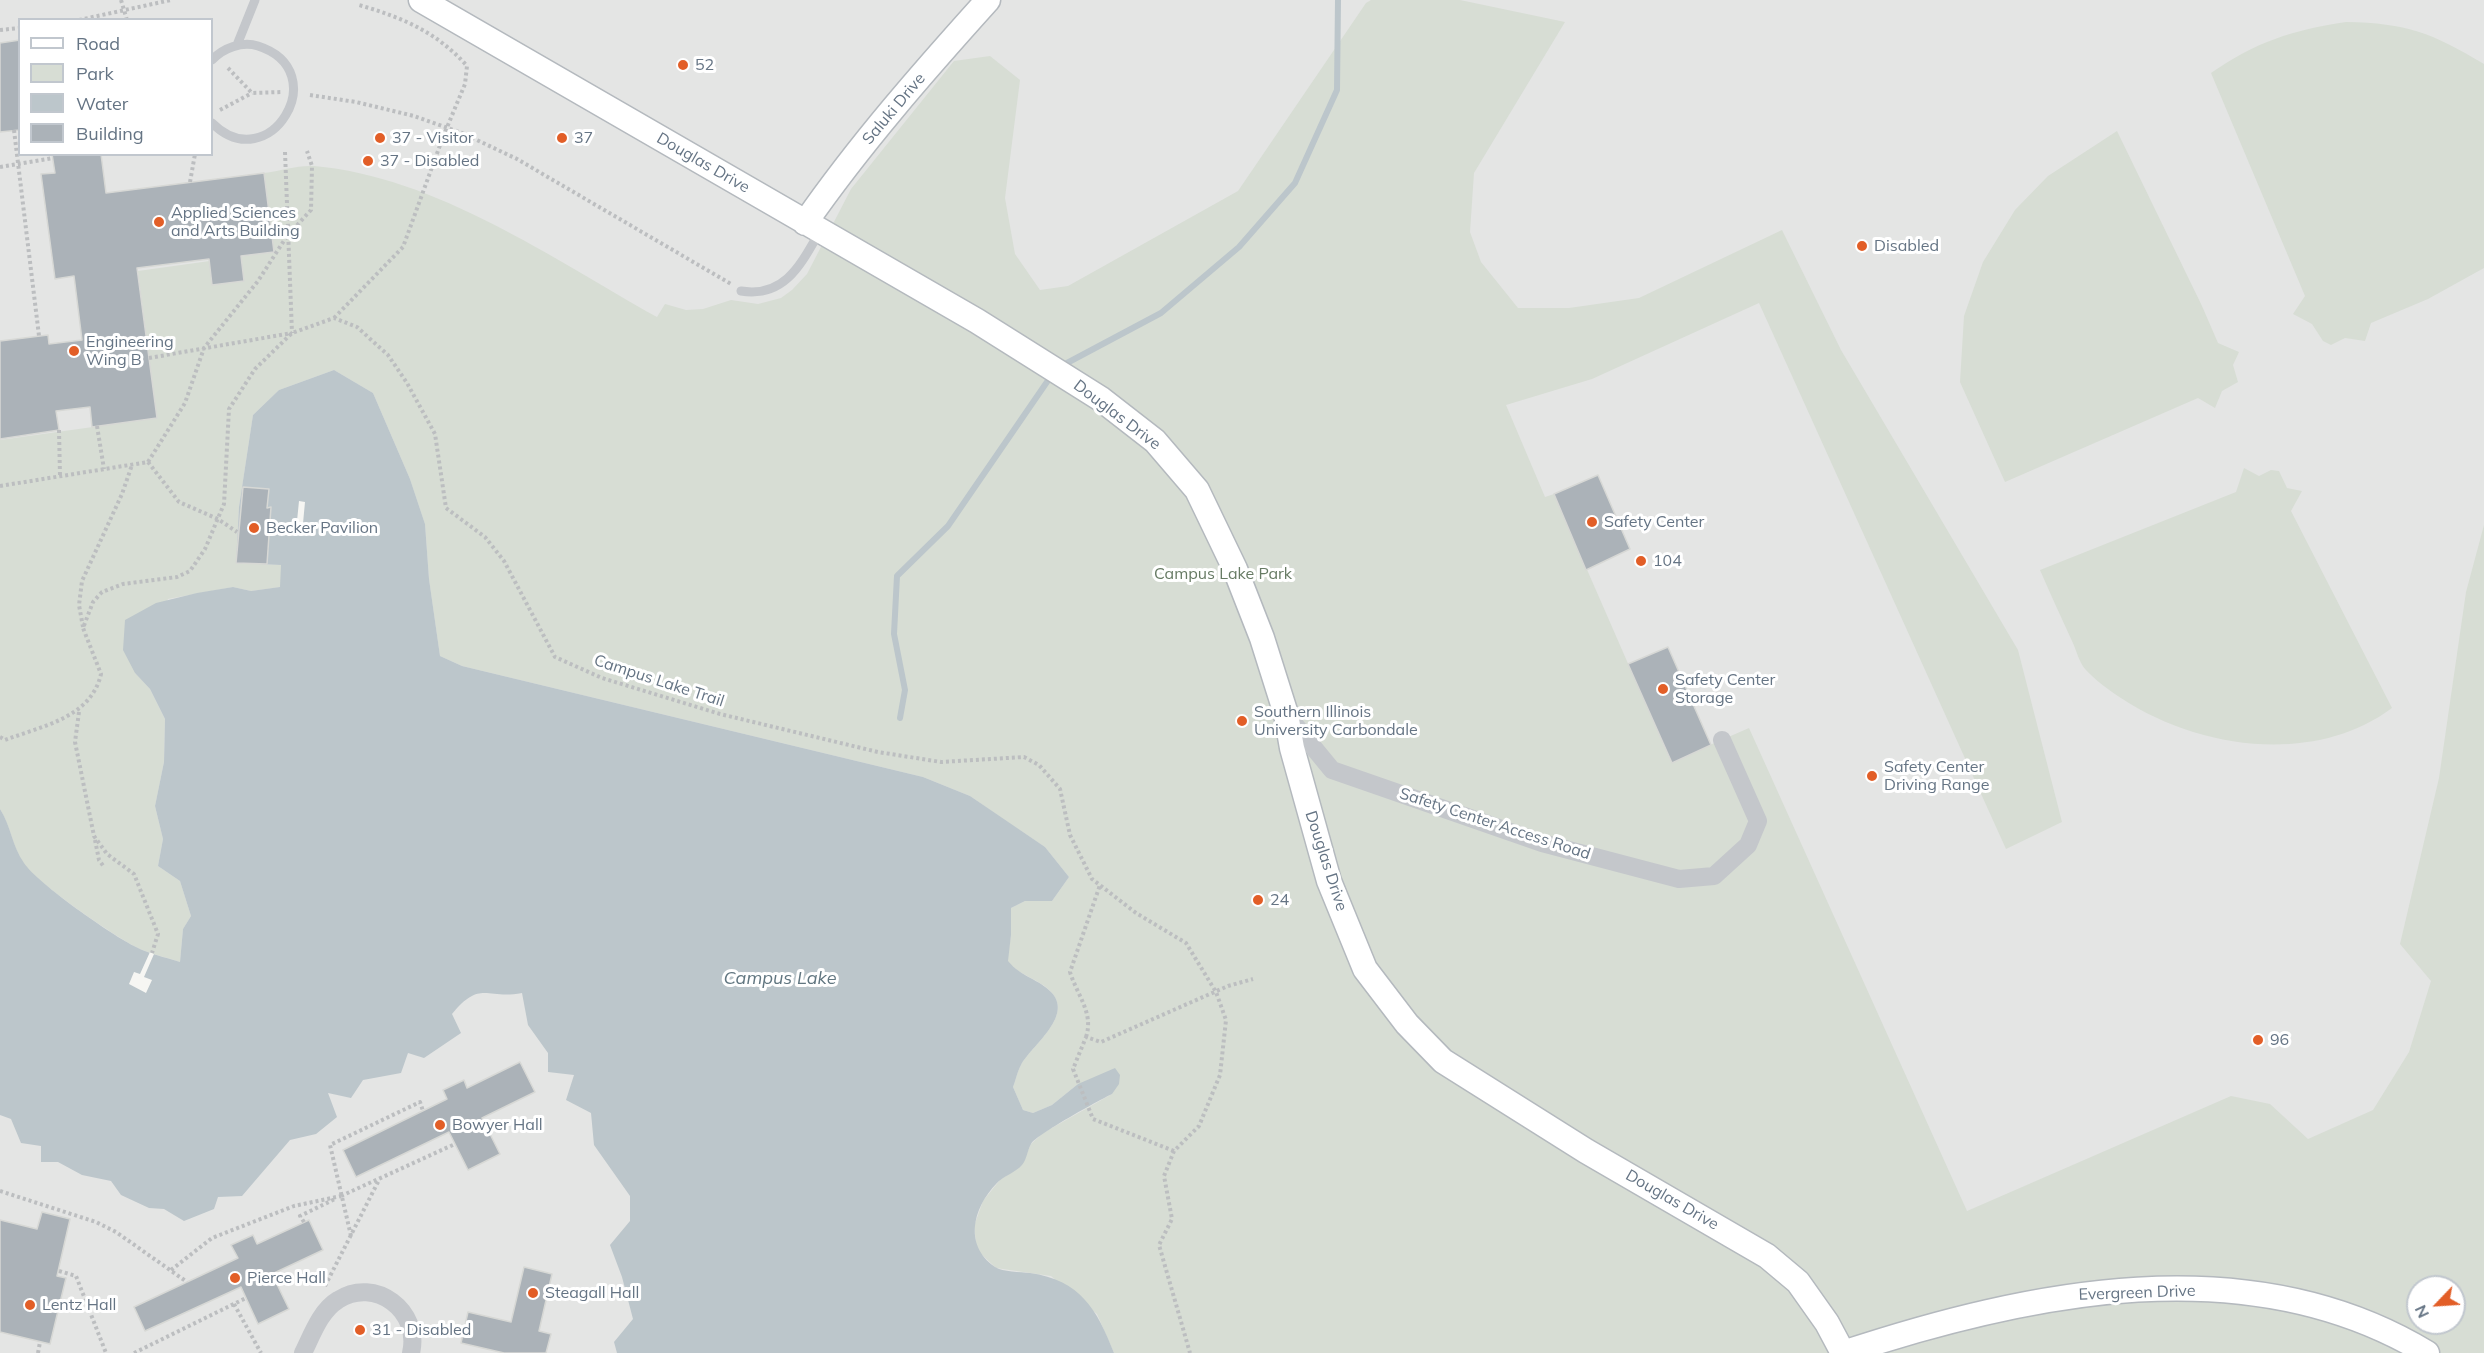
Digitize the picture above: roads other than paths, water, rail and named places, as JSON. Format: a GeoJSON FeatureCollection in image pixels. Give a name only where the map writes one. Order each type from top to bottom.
{"type":"FeatureCollection","features":[{"type":"Feature","properties":{"kind":"street","name":"Douglas Drive"},"geometry":{"type":"LineString","coordinates":[[421,0],[977,321],[1101,399],[1155,441],[1197,490],[1218,529],[1262,638],[1286,714],[1292,748],[1329,881],[1365,969],[1418,1037],[1443,1061],[1586,1151],[1767,1256],[1798,1282],[1827,1323],[1843,1353]]}},
{"type":"Feature","properties":{"kind":"street","name":"Saluki Drive"},"geometry":{"type":"LineString","coordinates":[[813,227],[833,183],[934,60],[988,0]]}},
{"type":"Feature","properties":{"kind":"street","name":"Safety Center Access Road"},"geometry":{"type":"LineString","coordinates":[[1286,714],[1332,770],[1542,843],[1679,879],[1714,876],[1748,845],[1758,821],[1722,740]]}},
{"type":"Feature","properties":{"kind":"street","name":"Evergreen Drive"},"geometry":{"type":"LineString","coordinates":[[1843,1353],[1941,1323],[2044,1299],[2087,1293],[2164,1289],[2245,1292],[2293,1299],[2356,1320],[2427,1353]]}},
{"type":"Feature","properties":{"kind":"street"},"geometry":{"type":"LineString","coordinates":[[303,1353],[327,1308],[347,1295],[365,1291],[386,1296],[402,1312],[412,1337],[411,1353]]}},
{"type":"Feature","properties":{"kind":"lane"},"geometry":{"type":"LineString","coordinates":[[237,45],[255,0]]}},
{"type":"Feature","properties":{"kind":"lane"},"geometry":{"type":"LineString","coordinates":[[213,59],[222,50],[237,45],[253,45],[268,50],[281,60],[293,84],[292,105],[277,128],[258,137],[237,138],[213,124]]}},
{"type":"Feature","properties":{"kind":"lane"},"geometry":{"type":"LineString","coordinates":[[741,291],[757,294],[778,286],[803,261],[813,227]]}},
{"type":"Feature","properties":{"kind":"water","name":"Campus Lake"},"geometry":{"type":"Polygon","coordinates":[[[334,370],[373,393],[410,479],[425,524],[429,579],[440,656],[462,666],[923,777],[970,796],[1045,847],[1069,877],[1052,901],[1025,901],[1011,908],[1008,961],[1052,993],[1057,1002],[1054,1021],[1021,1065],[1013,1087],[1023,1110],[1033,1113],[1052,1105],[1078,1084],[1115,1068],[1120,1075],[1119,1084],[1112,1094],[1056,1126],[1031,1144],[1022,1165],[999,1181],[983,1201],[975,1224],[975,1236],[978,1247],[985,1258],[998,1269],[1047,1277],[1062,1282],[1074,1290],[1093,1310],[1114,1353],[617,1353],[614,1342],[633,1319],[622,1277],[610,1245],[630,1221],[630,1196],[594,1145],[591,1113],[566,1100],[574,1075],[548,1072],[548,1053],[528,1025],[522,993],[484,993],[470,997],[452,1014],[461,1033],[424,1058],[408,1053],[401,1073],[363,1080],[351,1098],[328,1093],[337,1117],[316,1134],[290,1140],[242,1196],[218,1197],[214,1209],[184,1221],[164,1209],[149,1208],[121,1195],[111,1181],[82,1175],[58,1162],[41,1162],[41,1146],[21,1143],[11,1119],[0,1115],[0,809],[24,863],[44,883],[125,941],[146,952],[180,962],[183,929],[191,916],[180,881],[158,866],[163,839],[155,806],[164,762],[165,719],[150,689],[135,673],[123,650],[125,620],[156,603],[197,593],[233,587],[251,591],[280,587],[281,565],[236,563],[239,507],[253,415],[279,390],[334,370]]]}},
{"type":"Feature","properties":{"kind":"waterway"},"geometry":{"type":"LineString","coordinates":[[1067,363],[1161,313],[1239,247],[1295,183],[1337,90],[1338,0]]}},
{"type":"Feature","properties":{"kind":"waterway"},"geometry":{"type":"LineString","coordinates":[[900,718],[905,690],[894,634],[897,576],[948,526],[1049,379]]}},
{"type":"Feature","properties":{"kind":"place","name":"52"},"geometry":{"type":"Point","coordinates":[683,65]}},
{"type":"Feature","properties":{"kind":"place","name":"37 - Visitor"},"geometry":{"type":"Point","coordinates":[380,138]}},
{"type":"Feature","properties":{"kind":"place","name":"37"},"geometry":{"type":"Point","coordinates":[562,138]}},
{"type":"Feature","properties":{"kind":"place","name":"37 - Disabled"},"geometry":{"type":"Point","coordinates":[368,161]}},
{"type":"Feature","properties":{"kind":"place","name":"Applied Sciences and Arts Building"},"geometry":{"type":"Point","coordinates":[159,222]}},
{"type":"Feature","properties":{"kind":"place","name":"Disabled"},"geometry":{"type":"Point","coordinates":[1862,246]}},
{"type":"Feature","properties":{"kind":"place","name":"Engineering Wing B"},"geometry":{"type":"Point","coordinates":[74,351]}},
{"type":"Feature","properties":{"kind":"place","name":"Safety Center"},"geometry":{"type":"Point","coordinates":[1592,522]}},
{"type":"Feature","properties":{"kind":"place","name":"Becker Pavilion"},"geometry":{"type":"Point","coordinates":[254,528]}},
{"type":"Feature","properties":{"kind":"place","name":"104"},"geometry":{"type":"Point","coordinates":[1641,561]}},
{"type":"Feature","properties":{"kind":"place","name":"Safety Center Storage"},"geometry":{"type":"Point","coordinates":[1663,689]}},
{"type":"Feature","properties":{"kind":"place","name":"Southern Illinois University Carbondale"},"geometry":{"type":"Point","coordinates":[1242,721]}},
{"type":"Feature","properties":{"kind":"place","name":"Safety Center Driving Range"},"geometry":{"type":"Point","coordinates":[1872,776]}},
{"type":"Feature","properties":{"kind":"place","name":"24"},"geometry":{"type":"Point","coordinates":[1258,900]}},
{"type":"Feature","properties":{"kind":"place","name":"96"},"geometry":{"type":"Point","coordinates":[2258,1040]}},
{"type":"Feature","properties":{"kind":"place","name":"Bowyer Hall"},"geometry":{"type":"Point","coordinates":[440,1125]}},
{"type":"Feature","properties":{"kind":"place","name":"Pierce Hall"},"geometry":{"type":"Point","coordinates":[235,1278]}},
{"type":"Feature","properties":{"kind":"place","name":"Steagall Hall"},"geometry":{"type":"Point","coordinates":[533,1293]}},
{"type":"Feature","properties":{"kind":"place","name":"Lentz Hall"},"geometry":{"type":"Point","coordinates":[30,1305]}},
{"type":"Feature","properties":{"kind":"place","name":"31 - Disabled"},"geometry":{"type":"Point","coordinates":[360,1330]}},
{"type":"Feature","properties":{"kind":"park label","name":"Campus Lake Park"},"geometry":{"type":"Point","coordinates":[1223,574]}}]}
